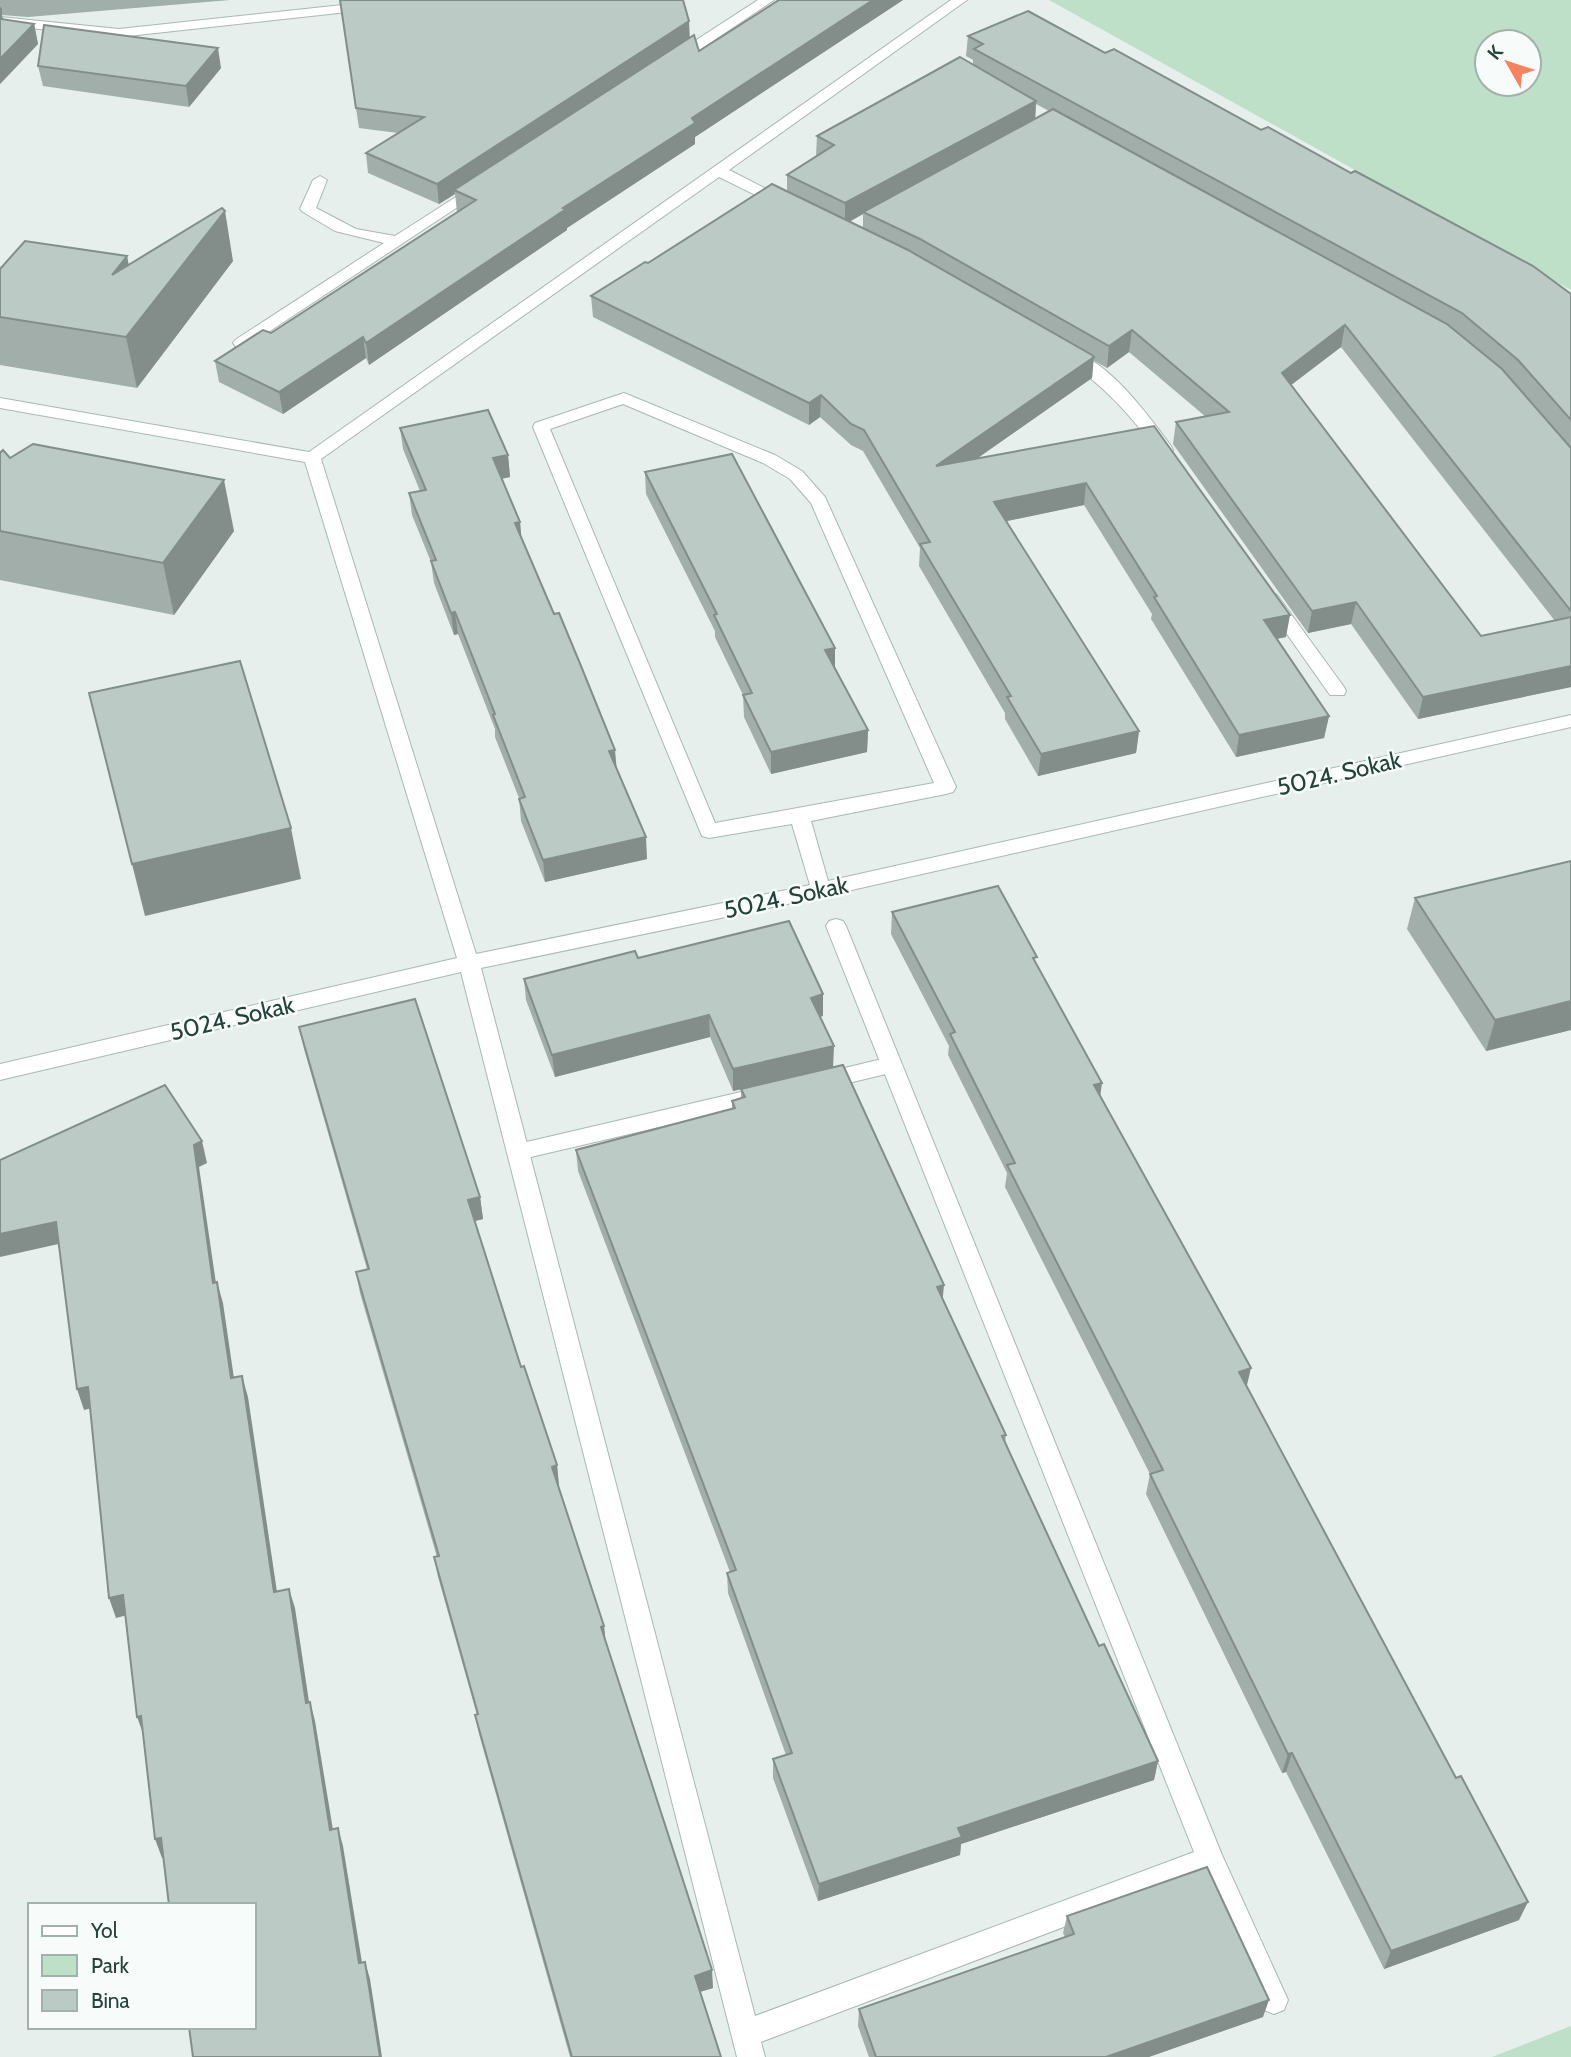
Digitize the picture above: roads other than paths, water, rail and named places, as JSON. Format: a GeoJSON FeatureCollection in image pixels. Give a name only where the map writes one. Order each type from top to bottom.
{"type":"FeatureCollection","features":[{"type":"Feature","properties":{"kind":"street"},"geometry":{"type":"LineString","coordinates":[[663,68],[766,0]]}},
{"type":"Feature","properties":{"kind":"street"},"geometry":{"type":"LineString","coordinates":[[0,403],[312,458],[960,0]]}},
{"type":"Feature","properties":{"kind":"street"},"geometry":{"type":"LineString","coordinates":[[0,20],[119,33],[390,4]]}},
{"type":"Feature","properties":{"kind":"street"},"geometry":{"type":"LineString","coordinates":[[719,171],[806,215]]}},
{"type":"Feature","properties":{"kind":"street"},"geometry":{"type":"LineString","coordinates":[[320,180],[308,209],[340,229],[361,236],[398,241]]}},
{"type":"Feature","properties":{"kind":"street"},"geometry":{"type":"LineString","coordinates":[[242,343],[491,181]]}},
{"type":"Feature","properties":{"kind":"street"},"geometry":{"type":"LineString","coordinates":[[1051,345],[1097,371],[1136,409],[1176,466]]}},
{"type":"Feature","properties":{"kind":"street"},"geometry":{"type":"LineString","coordinates":[[624,398],[769,459],[796,475],[818,501],[946,787],[800,816],[709,831],[541,426],[624,398]]}},
{"type":"Feature","properties":{"kind":"street"},"geometry":{"type":"LineString","coordinates":[[312,458],[469,962],[749,2045],[1210,1859]]}},
{"type":"Feature","properties":{"kind":"street"},"geometry":{"type":"LineString","coordinates":[[1265,590],[1337,691]]}},
{"type":"Feature","properties":{"kind":"street","name":"5024. Sokak"},"geometry":{"type":"LineString","coordinates":[[0,1072],[469,962],[821,890],[1571,721]]}},
{"type":"Feature","properties":{"kind":"street"},"geometry":{"type":"LineString","coordinates":[[800,816],[821,890]]}},
{"type":"Feature","properties":{"kind":"street"},"geometry":{"type":"LineString","coordinates":[[836,926],[1210,1859],[1274,2000]]}},
{"type":"Feature","properties":{"kind":"street"},"geometry":{"type":"LineString","coordinates":[[518,1152],[890,1065]]}}]}
